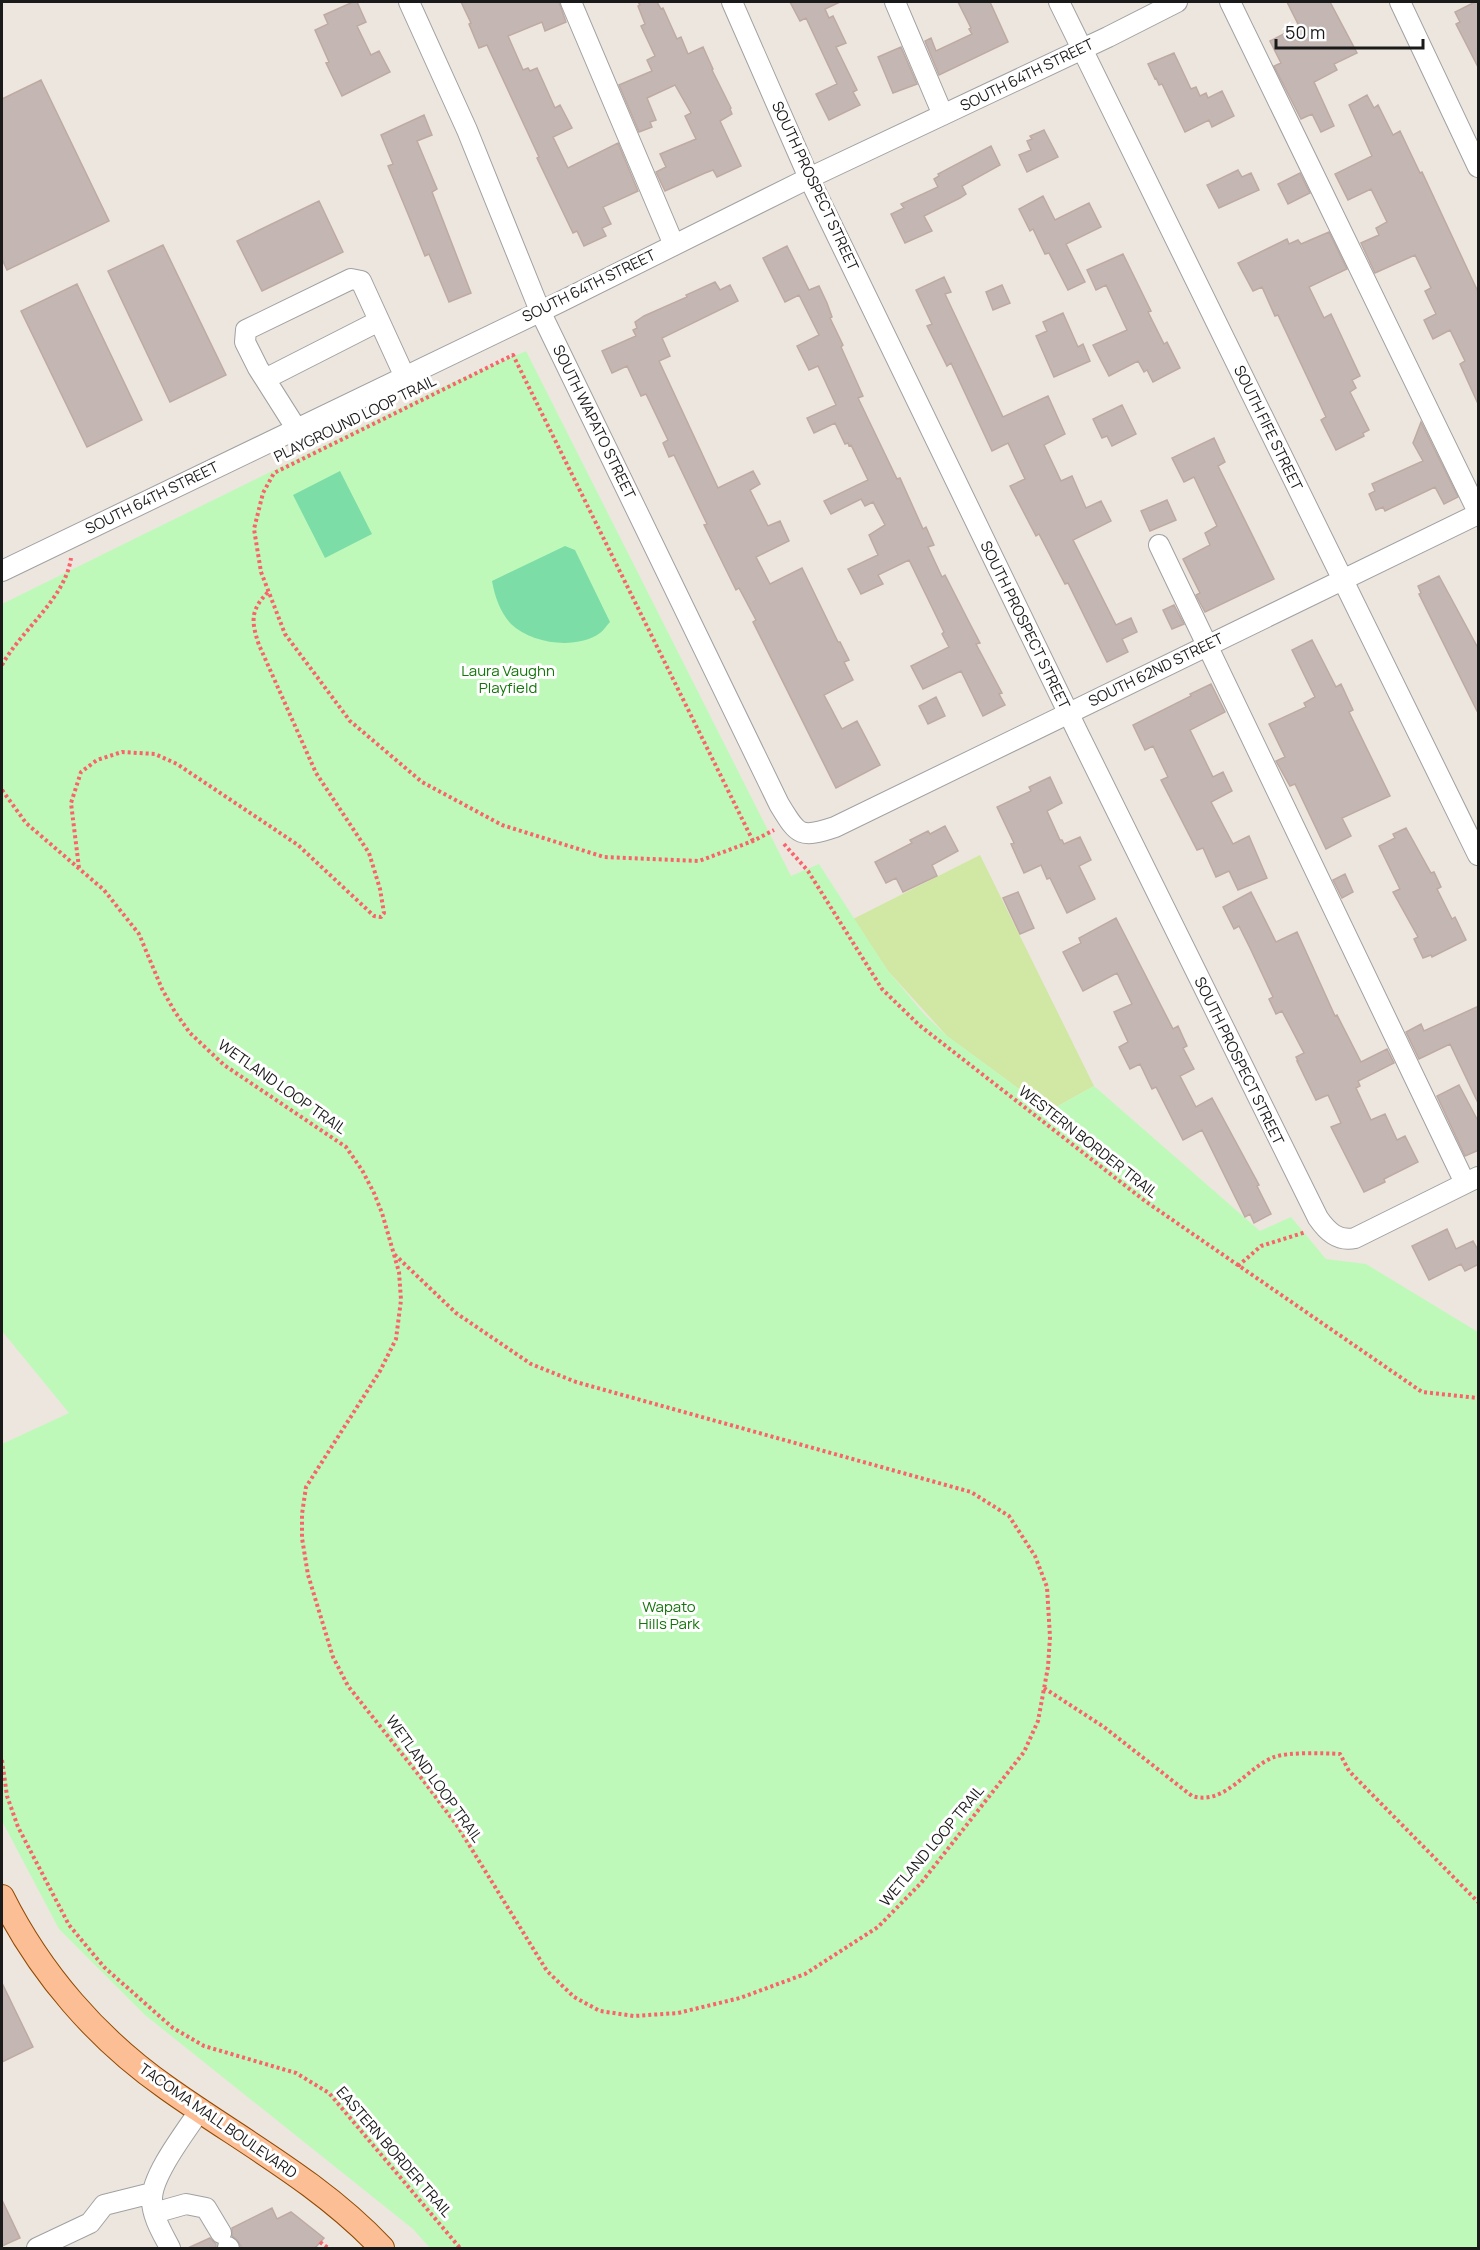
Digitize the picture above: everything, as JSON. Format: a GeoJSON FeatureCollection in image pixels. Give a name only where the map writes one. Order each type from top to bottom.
{"type":"FeatureCollection","features":[{"type":"Feature","properties":{"kind":"main road","name":"TACOMA MALL BOULEVARD"},"geometry":{"type":"LineString","coordinates":[[5,1912],[52,1979],[95,2027],[145,2072],[304,2180],[354,2220],[382,2248]]}},
{"type":"Feature","properties":{"kind":"street","name":"SOUTH WAPATO STREET"},"geometry":{"type":"LineString","coordinates":[[409,2],[471,141],[540,311],[775,797],[800,833]]}},
{"type":"Feature","properties":{"kind":"street"},"geometry":{"type":"LineString","coordinates":[[571,2],[674,245]]}},
{"type":"Feature","properties":{"kind":"street","name":"SOUTH PROSPECT STREET"},"geometry":{"type":"LineString","coordinates":[[732,2],[809,178],[1068,712],[1308,1201],[1331,1232]]}},
{"type":"Feature","properties":{"kind":"street"},"geometry":{"type":"LineString","coordinates":[[895,2],[943,115]]}},
{"type":"Feature","properties":{"kind":"street","name":"SOUTH FIFE STREET"},"geometry":{"type":"LineString","coordinates":[[1059,2],[1479,855]]}},
{"type":"Feature","properties":{"kind":"street","name":"SOUTH 64TH STREET"},"geometry":{"type":"LineString","coordinates":[[2,571],[809,178],[1177,2]]}},
{"type":"Feature","properties":{"kind":"street"},"geometry":{"type":"LineString","coordinates":[[1230,2],[1479,513]]}},
{"type":"Feature","properties":{"kind":"street"},"geometry":{"type":"LineString","coordinates":[[1400,2],[1479,167]]}},
{"type":"Feature","properties":{"kind":"street"},"geometry":{"type":"LineString","coordinates":[[296,428],[245,342],[246,330],[351,279],[361,281],[404,375]]}},
{"type":"Feature","properties":{"kind":"street"},"geometry":{"type":"LineString","coordinates":[[265,379],[379,321]]}},
{"type":"Feature","properties":{"kind":"street","name":"SOUTH 62ND STREET"},"geometry":{"type":"LineString","coordinates":[[800,833],[808,835],[835,828],[1068,712],[1479,513]]}},
{"type":"Feature","properties":{"kind":"street"},"geometry":{"type":"LineString","coordinates":[[1159,545],[1472,1180],[1355,1238],[1346,1239],[1331,1232]]}},
{"type":"Feature","properties":{"kind":"street"},"geometry":{"type":"LineString","coordinates":[[170,2248],[154,2213],[152,2193],[161,2171],[200,2110]]}},
{"type":"Feature","properties":{"kind":"street"},"geometry":{"type":"LineString","coordinates":[[37,2248],[90,2223],[104,2205],[152,2193]]}},
{"type":"Feature","properties":{"kind":"street"},"geometry":{"type":"LineString","coordinates":[[154,2213],[186,2204],[206,2208],[226,2243]]}},
{"type":"Feature","properties":{"kind":"path","name":"PLAYGROUND LOOP TRAIL"},"geometry":{"type":"LineString","coordinates":[[513,355],[753,841],[699,861],[604,857],[502,825],[422,782],[350,721],[285,634],[261,572],[254,529],[263,493],[274,473],[513,355]]}},
{"type":"Feature","properties":{"kind":"path"},"geometry":{"type":"LineString","coordinates":[[2,665],[11,648],[60,589],[69,573],[74,536]]}},
{"type":"Feature","properties":{"kind":"path"},"geometry":{"type":"LineString","coordinates":[[79,868],[71,803],[81,772],[98,760],[122,752],[155,754],[177,764],[298,845],[374,916],[381,916],[384,913],[380,889],[369,853],[316,773],[259,645],[254,629],[254,614],[256,603],[268,591]]}},
{"type":"Feature","properties":{"kind":"path","name":"WETLAND LOOP TRAIL"},"geometry":{"type":"LineString","coordinates":[[2,790],[26,824],[104,890],[139,934],[162,989],[190,1033],[224,1065],[346,1147],[374,1193],[399,1272],[401,1300],[396,1339],[380,1371],[306,1487],[302,1514],[302,1538],[308,1575],[333,1658],[348,1686],[458,1827],[547,1971],[574,1997],[600,2011],[634,2016],[678,2013],[740,1998],[805,1974],[878,1927],[921,1883],[1024,1752],[1038,1720],[1048,1667],[1050,1637],[1047,1587],[1035,1557],[1009,1516],[971,1492],[576,1382],[531,1364],[456,1312],[393,1253]]}},
{"type":"Feature","properties":{"kind":"path","name":"WESTERN BORDER TRAIL"},"geometry":{"type":"LineString","coordinates":[[753,841],[774,829],[788,850],[808,871],[882,989],[919,1025],[1145,1201],[1422,1392],[1479,1398]]}},
{"type":"Feature","properties":{"kind":"path"},"geometry":{"type":"LineString","coordinates":[[1238,1266],[1261,1246],[1288,1236],[1331,1232]]}},
{"type":"Feature","properties":{"kind":"path"},"geometry":{"type":"LineString","coordinates":[[1044,1688],[1104,1727],[1192,1796],[1203,1800],[1216,1797],[1275,1757],[1322,1752],[1340,1754],[1349,1771],[1479,1902]]}},
{"type":"Feature","properties":{"kind":"path","name":"EASTERN BORDER TRAIL"},"geometry":{"type":"LineString","coordinates":[[2,1760],[7,1796],[18,1827],[69,1925],[104,1967],[173,2028],[204,2046],[296,2073],[329,2093],[460,2248]]}},
{"type":"Feature","properties":{"kind":"path"},"geometry":{"type":"LineString","coordinates":[[320,2242],[328,2248]]}},
{"type":"Feature","properties":{"kind":"green space","name":"Wapato Hills Park"},"geometry":{"type":"Polygon","coordinates":[[[526,351],[791,876],[819,864],[888,971],[925,1015],[947,1036],[1049,1111],[1094,1086],[1260,1231],[1291,1217],[1326,1259],[1366,1264],[1478,1332],[1478,2248],[430,2248],[413,2229],[145,2015],[59,1929],[2,1821],[2,1444],[69,1413],[2,1331],[2,604],[451,383],[526,351]]]}},
{"type":"Feature","properties":{"kind":"green space"},"geometry":{"type":"Polygon","coordinates":[[[340,471],[372,534],[325,558],[293,495],[340,471]]]}},
{"type":"Feature","properties":{"kind":"green space"},"geometry":{"type":"Polygon","coordinates":[[[565,546],[575,550],[610,622],[600,633],[590,638],[567,643],[530,636],[511,624],[499,604],[492,581],[565,546]]]}},
{"type":"Feature","properties":{"kind":"green space"},"geometry":{"type":"Polygon","coordinates":[[[980,855],[1094,1086],[1049,1111],[947,1036],[888,971],[853,919],[980,855]]]}},
{"type":"Feature","properties":{"kind":"building"},"geometry":{"type":"Polygon","coordinates":[[[357,2],[366,22],[357,26],[371,55],[379,51],[390,72],[342,96],[326,63],[329,62],[315,30],[328,24],[324,15],[357,2]]]}},
{"type":"Feature","properties":{"kind":"building"},"geometry":{"type":"Polygon","coordinates":[[[461,2],[559,2],[566,22],[545,31],[542,22],[508,36],[523,70],[528,68],[530,71],[537,68],[555,108],[560,105],[572,128],[553,137],[568,168],[618,143],[638,191],[603,207],[611,224],[602,228],[606,236],[584,246],[577,231],[573,233],[487,45],[479,48],[461,2]]]}},
{"type":"Feature","properties":{"kind":"building"},"geometry":{"type":"Polygon","coordinates":[[[638,2],[657,2],[661,9],[663,8],[677,39],[681,37],[688,54],[703,47],[731,108],[732,114],[720,121],[741,166],[717,177],[713,170],[665,191],[656,172],[666,167],[660,154],[696,139],[685,116],[691,113],[675,85],[647,98],[656,120],[650,122],[652,127],[639,132],[619,85],[652,71],[647,60],[655,56],[641,26],[645,24],[638,2]]]}},
{"type":"Feature","properties":{"kind":"building"},"geometry":{"type":"Polygon","coordinates":[[[790,2],[840,2],[825,9],[829,18],[833,16],[846,43],[836,47],[857,90],[853,92],[860,105],[829,120],[816,94],[837,84],[806,18],[800,21],[790,2]]]}},
{"type":"Feature","properties":{"kind":"building"},"geometry":{"type":"Polygon","coordinates":[[[958,2],[990,2],[1008,42],[939,75],[925,41],[931,38],[936,51],[972,34],[958,2]]]}},
{"type":"Feature","properties":{"kind":"building"},"geometry":{"type":"Polygon","coordinates":[[[1287,2],[1330,2],[1357,53],[1334,64],[1337,70],[1314,82],[1334,126],[1321,132],[1312,114],[1301,119],[1274,66],[1281,63],[1270,41],[1299,26],[1287,2]]]}},
{"type":"Feature","properties":{"kind":"building"},"geometry":{"type":"Polygon","coordinates":[[[1479,2],[1479,69],[1456,24],[1460,22],[1455,12],[1479,2]]]}},
{"type":"Feature","properties":{"kind":"building"},"geometry":{"type":"Polygon","coordinates":[[[901,47],[917,84],[893,93],[878,57],[901,47]]]}},
{"type":"Feature","properties":{"kind":"building"},"geometry":{"type":"Polygon","coordinates":[[[1174,53],[1191,89],[1196,87],[1200,96],[1206,93],[1208,98],[1222,91],[1234,116],[1212,127],[1209,120],[1185,132],[1162,84],[1159,85],[1148,64],[1174,53]]]}},
{"type":"Feature","properties":{"kind":"building"},"geometry":{"type":"Polygon","coordinates":[[[41,80],[109,221],[7,270],[2,259],[2,99],[41,80]]]}},
{"type":"Feature","properties":{"kind":"building"},"geometry":{"type":"Polygon","coordinates":[[[1367,95],[1374,108],[1378,105],[1393,135],[1400,131],[1420,173],[1422,172],[1479,294],[1479,406],[1460,364],[1465,361],[1450,330],[1433,339],[1424,320],[1436,314],[1425,291],[1431,288],[1415,255],[1375,273],[1361,243],[1379,235],[1376,228],[1387,222],[1371,189],[1348,200],[1335,174],[1372,156],[1349,105],[1367,95]]]}},
{"type":"Feature","properties":{"kind":"building"},"geometry":{"type":"Polygon","coordinates":[[[424,115],[432,135],[417,141],[437,189],[432,192],[471,293],[449,302],[429,254],[425,256],[388,166],[393,164],[381,135],[424,115]]]}},
{"type":"Feature","properties":{"kind":"building"},"geometry":{"type":"Polygon","coordinates":[[[1044,130],[1058,157],[1027,172],[1019,155],[1031,150],[1027,141],[1032,139],[1030,136],[1044,130]]]}},
{"type":"Feature","properties":{"kind":"building"},"geometry":{"type":"Polygon","coordinates":[[[991,146],[1000,165],[962,186],[966,194],[924,216],[932,231],[905,243],[891,214],[904,208],[901,204],[938,187],[934,179],[939,176],[938,174],[991,146]]]}},
{"type":"Feature","properties":{"kind":"building"},"geometry":{"type":"Polygon","coordinates":[[[1238,170],[1242,177],[1251,173],[1259,190],[1219,208],[1207,185],[1238,170]]]}},
{"type":"Feature","properties":{"kind":"building"},"geometry":{"type":"Polygon","coordinates":[[[1300,173],[1310,193],[1288,204],[1278,184],[1300,173]]]}},
{"type":"Feature","properties":{"kind":"building"},"geometry":{"type":"Polygon","coordinates":[[[1043,196],[1055,220],[1089,203],[1101,227],[1066,244],[1085,282],[1068,290],[1049,253],[1045,254],[1033,229],[1030,231],[1019,209],[1043,196]]]}},
{"type":"Feature","properties":{"kind":"building"},"geometry":{"type":"Polygon","coordinates":[[[319,201],[343,252],[262,291],[237,241],[319,201]]]}},
{"type":"Feature","properties":{"kind":"building"},"geometry":{"type":"Polygon","coordinates":[[[1329,232],[1347,269],[1309,287],[1324,318],[1331,314],[1360,376],[1352,380],[1356,388],[1350,392],[1369,430],[1363,433],[1364,436],[1336,450],[1321,420],[1326,417],[1278,315],[1275,316],[1262,287],[1253,291],[1238,263],[1287,239],[1289,244],[1298,240],[1301,244],[1329,232]]]}},
{"type":"Feature","properties":{"kind":"building"},"geometry":{"type":"Polygon","coordinates":[[[163,245],[226,375],[170,402],[108,271],[163,245]]]}},
{"type":"Feature","properties":{"kind":"building"},"geometry":{"type":"Polygon","coordinates":[[[787,246],[809,290],[819,286],[832,317],[830,318],[843,345],[841,347],[863,396],[858,398],[897,479],[900,478],[923,529],[926,527],[934,545],[928,547],[942,577],[945,575],[980,643],[976,644],[1002,693],[999,694],[1005,705],[983,716],[961,671],[923,689],[911,666],[949,647],[909,560],[878,575],[883,584],[861,594],[848,569],[878,555],[869,535],[885,525],[873,502],[865,506],[861,499],[831,514],[824,501],[868,480],[851,445],[845,444],[835,423],[814,433],[807,418],[836,405],[818,366],[809,370],[797,346],[819,335],[799,295],[785,302],[763,258],[787,246]]]}},
{"type":"Feature","properties":{"kind":"building"},"geometry":{"type":"Polygon","coordinates":[[[1123,254],[1151,311],[1148,312],[1164,344],[1167,342],[1180,368],[1153,382],[1147,370],[1144,372],[1138,361],[1109,376],[1093,345],[1127,330],[1106,285],[1096,290],[1087,270],[1123,254]]]}},
{"type":"Feature","properties":{"kind":"building"},"geometry":{"type":"Polygon","coordinates":[[[944,277],[951,292],[945,294],[1003,417],[1048,396],[1065,434],[1044,445],[1061,481],[1072,476],[1086,508],[1101,501],[1111,521],[1073,540],[1116,625],[1131,618],[1137,632],[1122,639],[1128,652],[1107,662],[1068,583],[1065,584],[1039,534],[1036,536],[1010,486],[1025,479],[1008,443],[992,451],[951,363],[947,366],[927,326],[932,324],[916,290],[944,277]]]}},
{"type":"Feature","properties":{"kind":"building"},"geometry":{"type":"Polygon","coordinates":[[[715,282],[720,290],[730,285],[738,301],[662,338],[670,356],[659,361],[718,488],[753,471],[760,484],[750,490],[768,526],[780,521],[789,541],[756,557],[770,584],[802,568],[849,660],[844,662],[853,680],[824,695],[842,729],[857,721],[880,765],[836,788],[753,622],[756,620],[739,588],[736,590],[704,525],[707,524],[674,455],[669,457],[663,443],[668,440],[646,394],[641,396],[627,366],[612,373],[602,351],[636,336],[633,330],[637,328],[635,322],[644,316],[715,282]]]}},
{"type":"Feature","properties":{"kind":"building"},"geometry":{"type":"Polygon","coordinates":[[[77,284],[142,420],[87,447],[21,311],[77,284]]]}},
{"type":"Feature","properties":{"kind":"building"},"geometry":{"type":"Polygon","coordinates":[[[1002,285],[1010,303],[993,310],[986,292],[1002,285]]]}},
{"type":"Feature","properties":{"kind":"building"},"geometry":{"type":"Polygon","coordinates":[[[1063,313],[1078,347],[1083,344],[1090,361],[1054,377],[1036,336],[1047,331],[1043,322],[1063,313]]]}},
{"type":"Feature","properties":{"kind":"building"},"geometry":{"type":"Polygon","coordinates":[[[1122,405],[1136,434],[1112,446],[1107,436],[1102,438],[1093,419],[1122,405]]]}},
{"type":"Feature","properties":{"kind":"building"},"geometry":{"type":"Polygon","coordinates":[[[1421,422],[1458,497],[1444,504],[1435,487],[1385,511],[1383,507],[1376,510],[1369,494],[1375,491],[1372,484],[1423,461],[1413,443],[1421,422]]]}},
{"type":"Feature","properties":{"kind":"building"},"geometry":{"type":"Polygon","coordinates":[[[1214,438],[1225,462],[1218,466],[1274,579],[1205,612],[1196,595],[1200,593],[1183,559],[1210,545],[1205,533],[1217,526],[1194,477],[1184,482],[1172,458],[1214,438]]]}},
{"type":"Feature","properties":{"kind":"building"},"geometry":{"type":"Polygon","coordinates":[[[1167,500],[1176,520],[1150,531],[1141,511],[1167,500]]]}},
{"type":"Feature","properties":{"kind":"building"},"geometry":{"type":"Polygon","coordinates":[[[1439,576],[1479,650],[1479,715],[1419,594],[1421,593],[1418,586],[1439,576]]]}},
{"type":"Feature","properties":{"kind":"building"},"geometry":{"type":"Polygon","coordinates":[[[1174,605],[1184,624],[1172,629],[1163,610],[1174,605]]]}},
{"type":"Feature","properties":{"kind":"building"},"geometry":{"type":"Polygon","coordinates":[[[1312,640],[1336,687],[1341,684],[1353,710],[1349,712],[1390,796],[1342,818],[1351,836],[1326,849],[1295,784],[1290,786],[1276,761],[1285,757],[1269,724],[1306,707],[1304,703],[1315,697],[1292,650],[1312,640]]]}},
{"type":"Feature","properties":{"kind":"building"},"geometry":{"type":"Polygon","coordinates":[[[1211,684],[1225,712],[1190,730],[1213,777],[1223,772],[1232,791],[1211,802],[1233,844],[1249,836],[1267,878],[1238,890],[1229,871],[1216,877],[1203,848],[1197,850],[1161,780],[1168,777],[1153,746],[1145,750],[1133,725],[1211,684]]]}},
{"type":"Feature","properties":{"kind":"building"},"geometry":{"type":"Polygon","coordinates":[[[936,697],[945,716],[928,724],[919,706],[936,697]]]}},
{"type":"Feature","properties":{"kind":"building"},"geometry":{"type":"Polygon","coordinates":[[[1050,777],[1062,803],[1047,811],[1060,840],[1064,844],[1080,837],[1091,860],[1079,866],[1095,899],[1067,913],[1041,865],[1024,873],[1011,844],[1014,843],[997,807],[1031,791],[1029,787],[1050,777]]]}},
{"type":"Feature","properties":{"kind":"building"},"geometry":{"type":"Polygon","coordinates":[[[945,826],[958,851],[932,865],[937,876],[903,892],[896,878],[886,883],[875,862],[912,843],[910,840],[928,831],[930,834],[945,826]]]}},
{"type":"Feature","properties":{"kind":"building"},"geometry":{"type":"Polygon","coordinates":[[[1406,828],[1431,873],[1434,872],[1441,887],[1437,889],[1452,919],[1455,917],[1466,940],[1432,957],[1431,955],[1423,958],[1414,939],[1418,937],[1393,892],[1400,889],[1379,846],[1395,838],[1393,834],[1406,828]]]}},
{"type":"Feature","properties":{"kind":"building"},"geometry":{"type":"Polygon","coordinates":[[[1345,874],[1353,892],[1342,898],[1333,880],[1345,874]]]}},
{"type":"Feature","properties":{"kind":"building"},"geometry":{"type":"Polygon","coordinates":[[[1018,892],[1034,928],[1020,934],[1003,898],[1018,892]]]}},
{"type":"Feature","properties":{"kind":"building"},"geometry":{"type":"Polygon","coordinates":[[[1251,892],[1276,942],[1297,932],[1335,1016],[1337,1015],[1361,1062],[1387,1049],[1394,1063],[1358,1081],[1360,1086],[1356,1088],[1371,1120],[1385,1114],[1397,1140],[1405,1136],[1418,1162],[1364,1192],[1331,1127],[1341,1123],[1328,1095],[1316,1100],[1297,1061],[1296,1057],[1304,1053],[1282,1011],[1276,1014],[1269,999],[1273,997],[1250,948],[1239,926],[1234,929],[1223,907],[1251,892]]]}},
{"type":"Feature","properties":{"kind":"building"},"geometry":{"type":"Polygon","coordinates":[[[1116,918],[1173,1029],[1178,1026],[1187,1046],[1183,1048],[1194,1069],[1180,1076],[1196,1107],[1212,1098],[1259,1185],[1257,1186],[1271,1214],[1254,1223],[1250,1214],[1245,1217],[1202,1130],[1183,1140],[1156,1087],[1152,1089],[1140,1064],[1130,1069],[1119,1047],[1128,1042],[1114,1012],[1132,1004],[1117,973],[1083,991],[1063,952],[1081,943],[1079,938],[1116,918]]]}},
{"type":"Feature","properties":{"kind":"building"},"geometry":{"type":"Polygon","coordinates":[[[1479,1006],[1479,1105],[1450,1044],[1419,1059],[1406,1032],[1421,1024],[1424,1031],[1479,1006]]]}},
{"type":"Feature","properties":{"kind":"building"},"geometry":{"type":"Polygon","coordinates":[[[1459,1085],[1479,1123],[1479,1150],[1465,1156],[1437,1096],[1459,1085]]]}},
{"type":"Feature","properties":{"kind":"building"},"geometry":{"type":"Polygon","coordinates":[[[1447,1229],[1456,1249],[1473,1241],[1479,1252],[1479,1264],[1465,1271],[1461,1264],[1429,1280],[1412,1246],[1447,1229]]]}},
{"type":"Feature","properties":{"kind":"building"},"geometry":{"type":"Polygon","coordinates":[[[2,1983],[33,2047],[2,2062],[2,1983]]]}},
{"type":"Feature","properties":{"kind":"building"},"geometry":{"type":"Polygon","coordinates":[[[2,2200],[20,2238],[2,2246],[2,2200]]]}},
{"type":"Feature","properties":{"kind":"building"},"geometry":{"type":"Polygon","coordinates":[[[272,2208],[277,2219],[291,2212],[324,2238],[315,2248],[242,2248],[232,2236],[232,2228],[272,2208]]]}},
{"type":"Feature","properties":{"kind":"building"},"geometry":{"type":"Polygon","coordinates":[[[210,2238],[216,2244],[216,2248],[188,2248],[210,2238]]]}},
{"type":"Feature","properties":{"kind":"park label","name":"Laura Vaughn Playfield"},"geometry":{"type":"Point","coordinates":[508,680]}}]}
